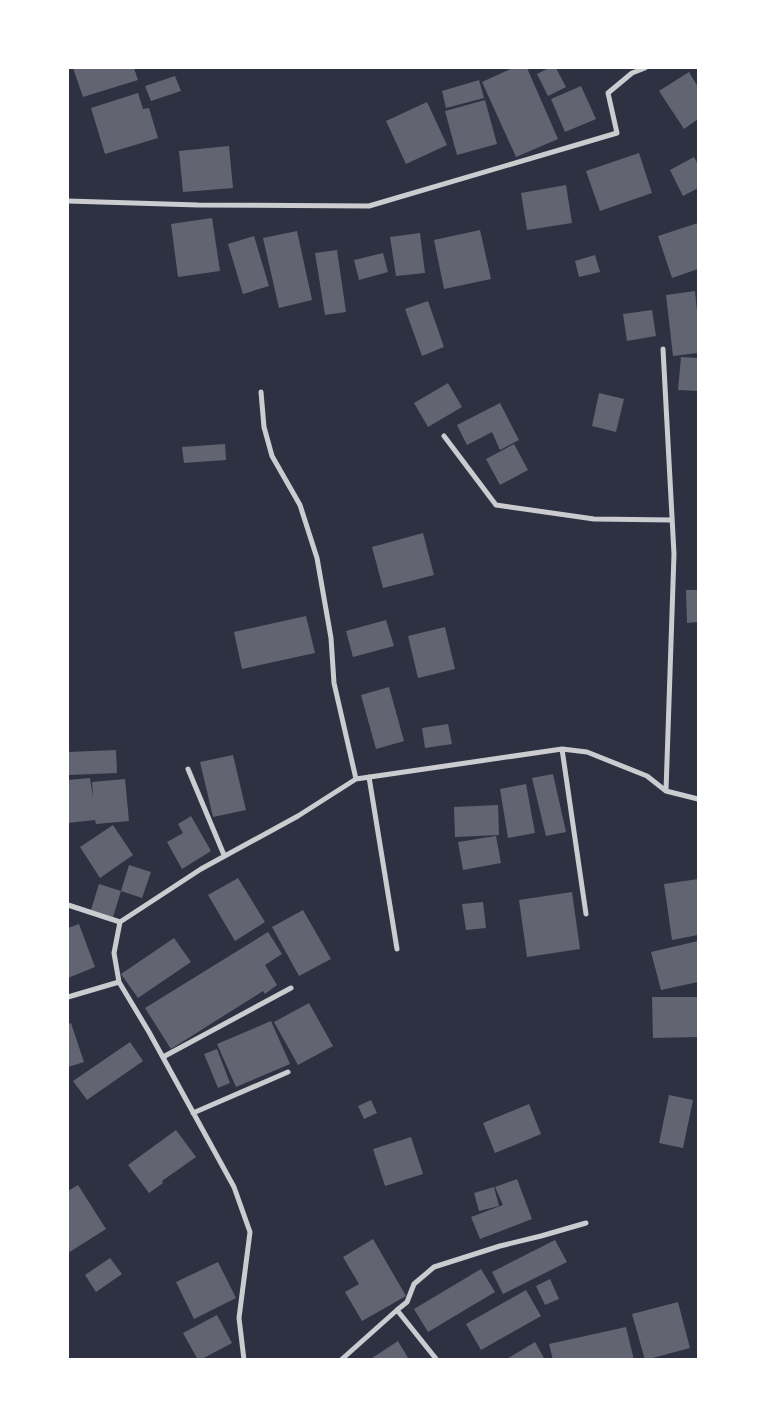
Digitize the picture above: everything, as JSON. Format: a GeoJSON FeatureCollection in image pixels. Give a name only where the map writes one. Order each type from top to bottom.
{"type":"FeatureCollection","features":[{"type":"Feature","properties":{"kind":"street"},"geometry":{"type":"LineString","coordinates":[[68,201],[198,205],[369,206],[617,133],[608,94],[632,73],[645,68]]}},
{"type":"Feature","properties":{"kind":"street"},"geometry":{"type":"LineString","coordinates":[[663,349],[674,554],[666,791]]}},
{"type":"Feature","properties":{"kind":"street"},"geometry":{"type":"LineString","coordinates":[[261,392],[264,427],[272,456],[300,504],[317,558],[330,638],[334,683],[356,779]]}},
{"type":"Feature","properties":{"kind":"street"},"geometry":{"type":"LineString","coordinates":[[444,436],[496,505],[594,519],[672,520]]}},
{"type":"Feature","properties":{"kind":"street"},"geometry":{"type":"LineString","coordinates":[[562,750],[586,914]]}},
{"type":"Feature","properties":{"kind":"street"},"geometry":{"type":"LineString","coordinates":[[244,1360],[239,1318],[250,1232],[234,1187],[163,1057],[119,982],[114,953],[120,922],[224,856],[298,816],[356,779],[562,750],[587,752],[647,776],[666,791],[698,799]]}},
{"type":"Feature","properties":{"kind":"street"},"geometry":{"type":"LineString","coordinates":[[188,769],[224,856]]}},
{"type":"Feature","properties":{"kind":"street"},"geometry":{"type":"LineString","coordinates":[[369,777],[397,949]]}},
{"type":"Feature","properties":{"kind":"street"},"geometry":{"type":"LineString","coordinates":[[68,905],[120,922]]}},
{"type":"Feature","properties":{"kind":"street"},"geometry":{"type":"LineString","coordinates":[[68,997],[119,982]]}},
{"type":"Feature","properties":{"kind":"street"},"geometry":{"type":"LineString","coordinates":[[163,1057],[291,988]]}},
{"type":"Feature","properties":{"kind":"street"},"geometry":{"type":"LineString","coordinates":[[193,1113],[288,1072]]}},
{"type":"Feature","properties":{"kind":"street"},"geometry":{"type":"LineString","coordinates":[[341,1360],[407,1302],[414,1284],[434,1267],[500,1246],[586,1223]]}},
{"type":"Feature","properties":{"kind":"street"},"geometry":{"type":"LineString","coordinates":[[396,1310],[437,1360]]}},
{"type":"Feature","properties":{"kind":"building"},"geometry":{"type":"Polygon","coordinates":[[[73,68],[134,68],[138,80],[83,97],[73,68]]]}},
{"type":"Feature","properties":{"kind":"building"},"geometry":{"type":"Polygon","coordinates":[[[513,68],[527,68],[558,139],[516,157],[482,82],[513,68]]]}},
{"type":"Feature","properties":{"kind":"building"},"geometry":{"type":"Polygon","coordinates":[[[549,68],[556,68],[566,87],[548,96],[537,74],[549,68]]]}},
{"type":"Feature","properties":{"kind":"building"},"geometry":{"type":"Polygon","coordinates":[[[689,72],[698,87],[698,119],[684,129],[659,91],[689,72]]]}},
{"type":"Feature","properties":{"kind":"building"},"geometry":{"type":"Polygon","coordinates":[[[175,76],[181,91],[151,101],[145,86],[175,76]]]}},
{"type":"Feature","properties":{"kind":"building"},"geometry":{"type":"Polygon","coordinates":[[[479,80],[484,98],[446,108],[442,91],[479,80]]]}},
{"type":"Feature","properties":{"kind":"building"},"geometry":{"type":"Polygon","coordinates":[[[581,86],[596,119],[565,132],[551,99],[581,86]]]}},
{"type":"Feature","properties":{"kind":"building"},"geometry":{"type":"Polygon","coordinates":[[[138,93],[143,109],[149,108],[158,138],[105,154],[91,108],[138,93]]]}},
{"type":"Feature","properties":{"kind":"building"},"geometry":{"type":"Polygon","coordinates":[[[485,100],[497,144],[457,155],[445,111],[485,100]]]}},
{"type":"Feature","properties":{"kind":"building"},"geometry":{"type":"Polygon","coordinates":[[[427,102],[447,145],[406,164],[386,121],[427,102]]]}},
{"type":"Feature","properties":{"kind":"building"},"geometry":{"type":"Polygon","coordinates":[[[229,146],[233,188],[183,192],[179,151],[229,146]]]}},
{"type":"Feature","properties":{"kind":"building"},"geometry":{"type":"Polygon","coordinates":[[[639,153],[652,193],[600,211],[586,171],[639,153]]]}},
{"type":"Feature","properties":{"kind":"building"},"geometry":{"type":"Polygon","coordinates":[[[694,157],[698,165],[698,188],[683,196],[670,170],[694,157]]]}},
{"type":"Feature","properties":{"kind":"building"},"geometry":{"type":"Polygon","coordinates":[[[566,185],[572,223],[527,230],[521,193],[566,185]]]}},
{"type":"Feature","properties":{"kind":"building"},"geometry":{"type":"Polygon","coordinates":[[[212,218],[220,271],[178,277],[171,224],[212,218]]]}},
{"type":"Feature","properties":{"kind":"building"},"geometry":{"type":"Polygon","coordinates":[[[698,223],[698,269],[672,278],[658,236],[698,223]]]}},
{"type":"Feature","properties":{"kind":"building"},"geometry":{"type":"Polygon","coordinates":[[[480,230],[491,279],[444,289],[434,240],[480,230]]]}},
{"type":"Feature","properties":{"kind":"building"},"geometry":{"type":"Polygon","coordinates":[[[297,231],[312,300],[279,308],[263,238],[297,231]]]}},
{"type":"Feature","properties":{"kind":"building"},"geometry":{"type":"Polygon","coordinates":[[[420,233],[425,273],[396,276],[390,237],[420,233]]]}},
{"type":"Feature","properties":{"kind":"building"},"geometry":{"type":"Polygon","coordinates":[[[254,236],[269,286],[243,294],[228,244],[254,236]]]}},
{"type":"Feature","properties":{"kind":"building"},"geometry":{"type":"Polygon","coordinates":[[[337,250],[346,312],[325,315],[315,253],[337,250]]]}},
{"type":"Feature","properties":{"kind":"building"},"geometry":{"type":"Polygon","coordinates":[[[383,253],[388,272],[359,280],[354,260],[383,253]]]}},
{"type":"Feature","properties":{"kind":"building"},"geometry":{"type":"Polygon","coordinates":[[[595,255],[600,272],[579,277],[575,261],[595,255]]]}},
{"type":"Feature","properties":{"kind":"building"},"geometry":{"type":"Polygon","coordinates":[[[695,291],[698,321],[698,353],[673,356],[666,295],[695,291]]]}},
{"type":"Feature","properties":{"kind":"building"},"geometry":{"type":"Polygon","coordinates":[[[428,301],[444,347],[422,356],[405,309],[428,301]]]}},
{"type":"Feature","properties":{"kind":"building"},"geometry":{"type":"Polygon","coordinates":[[[652,310],[656,336],[627,341],[623,314],[652,310]]]}},
{"type":"Feature","properties":{"kind":"building"},"geometry":{"type":"Polygon","coordinates":[[[681,357],[698,358],[698,391],[678,390],[681,357]]]}},
{"type":"Feature","properties":{"kind":"building"},"geometry":{"type":"Polygon","coordinates":[[[448,383],[462,407],[428,427],[414,403],[448,383]]]}},
{"type":"Feature","properties":{"kind":"building"},"geometry":{"type":"Polygon","coordinates":[[[599,393],[624,399],[616,432],[592,426],[599,393]]]}},
{"type":"Feature","properties":{"kind":"building"},"geometry":{"type":"Polygon","coordinates":[[[500,403],[519,440],[500,450],[492,432],[467,445],[457,425],[500,403]]]}},
{"type":"Feature","properties":{"kind":"building"},"geometry":{"type":"Polygon","coordinates":[[[225,444],[226,460],[184,463],[182,447],[225,444]]]}},
{"type":"Feature","properties":{"kind":"building"},"geometry":{"type":"Polygon","coordinates":[[[514,444],[528,470],[500,485],[486,459],[514,444]]]}},
{"type":"Feature","properties":{"kind":"building"},"geometry":{"type":"Polygon","coordinates":[[[423,533],[434,575],[383,588],[372,547],[423,533]]]}},
{"type":"Feature","properties":{"kind":"building"},"geometry":{"type":"Polygon","coordinates":[[[686,590],[698,590],[698,622],[687,623],[686,590]]]}},
{"type":"Feature","properties":{"kind":"building"},"geometry":{"type":"Polygon","coordinates":[[[306,616],[315,653],[242,669],[234,632],[306,616]]]}},
{"type":"Feature","properties":{"kind":"building"},"geometry":{"type":"Polygon","coordinates":[[[386,620],[394,646],[353,657],[346,631],[386,620]]]}},
{"type":"Feature","properties":{"kind":"building"},"geometry":{"type":"Polygon","coordinates":[[[445,627],[455,669],[418,678],[408,636],[445,627]]]}},
{"type":"Feature","properties":{"kind":"building"},"geometry":{"type":"Polygon","coordinates":[[[389,687],[404,741],[376,749],[361,695],[389,687]]]}},
{"type":"Feature","properties":{"kind":"building"},"geometry":{"type":"Polygon","coordinates":[[[448,724],[452,744],[425,748],[422,728],[448,724]]]}},
{"type":"Feature","properties":{"kind":"building"},"geometry":{"type":"Polygon","coordinates":[[[116,750],[117,773],[68,775],[68,752],[116,750]]]}},
{"type":"Feature","properties":{"kind":"building"},"geometry":{"type":"Polygon","coordinates":[[[233,755],[246,810],[213,817],[200,762],[233,755]]]}},
{"type":"Feature","properties":{"kind":"building"},"geometry":{"type":"Polygon","coordinates":[[[553,774],[566,832],[546,836],[532,778],[553,774]]]}},
{"type":"Feature","properties":{"kind":"building"},"geometry":{"type":"Polygon","coordinates":[[[90,778],[93,798],[92,782],[125,779],[129,821],[96,824],[95,820],[68,823],[68,780],[90,778]]]}},
{"type":"Feature","properties":{"kind":"building"},"geometry":{"type":"Polygon","coordinates":[[[526,784],[535,833],[508,838],[500,789],[526,784]]]}},
{"type":"Feature","properties":{"kind":"building"},"geometry":{"type":"Polygon","coordinates":[[[498,805],[499,835],[455,837],[454,807],[498,805]]]}},
{"type":"Feature","properties":{"kind":"building"},"geometry":{"type":"Polygon","coordinates":[[[191,816],[211,851],[182,869],[167,842],[183,833],[178,824],[191,816]]]}},
{"type":"Feature","properties":{"kind":"building"},"geometry":{"type":"Polygon","coordinates":[[[113,825],[133,855],[100,878],[80,847],[113,825]]]}},
{"type":"Feature","properties":{"kind":"building"},"geometry":{"type":"Polygon","coordinates":[[[496,836],[501,863],[463,870],[458,842],[496,836]]]}},
{"type":"Feature","properties":{"kind":"building"},"geometry":{"type":"Polygon","coordinates":[[[129,865],[151,872],[142,898],[121,891],[129,865]]]}},
{"type":"Feature","properties":{"kind":"building"},"geometry":{"type":"Polygon","coordinates":[[[238,878],[265,922],[235,941],[208,895],[238,878]]]}},
{"type":"Feature","properties":{"kind":"building"},"geometry":{"type":"Polygon","coordinates":[[[698,879],[698,935],[672,940],[664,884],[698,879]]]}},
{"type":"Feature","properties":{"kind":"building"},"geometry":{"type":"Polygon","coordinates":[[[99,884],[121,891],[113,917],[91,910],[99,884]]]}},
{"type":"Feature","properties":{"kind":"building"},"geometry":{"type":"Polygon","coordinates":[[[572,892],[580,949],[527,957],[519,900],[572,892]]]}},
{"type":"Feature","properties":{"kind":"building"},"geometry":{"type":"Polygon","coordinates":[[[483,902],[486,928],[466,930],[462,904],[483,902]]]}},
{"type":"Feature","properties":{"kind":"building"},"geometry":{"type":"Polygon","coordinates":[[[303,910],[331,959],[299,976],[272,927],[303,910]]]}},
{"type":"Feature","properties":{"kind":"building"},"geometry":{"type":"Polygon","coordinates":[[[79,924],[95,967],[68,978],[68,928],[79,924]]]}},
{"type":"Feature","properties":{"kind":"building"},"geometry":{"type":"Polygon","coordinates":[[[268,932],[282,954],[265,965],[277,985],[265,994],[263,991],[171,1049],[145,1008],[268,932]]]}},
{"type":"Feature","properties":{"kind":"building"},"geometry":{"type":"Polygon","coordinates":[[[174,938],[191,962],[138,998],[121,974],[174,938]]]}},
{"type":"Feature","properties":{"kind":"building"},"geometry":{"type":"Polygon","coordinates":[[[698,941],[698,982],[661,990],[651,952],[698,941]]]}},
{"type":"Feature","properties":{"kind":"building"},"geometry":{"type":"Polygon","coordinates":[[[652,997],[698,997],[698,1037],[653,1038],[652,997]]]}},
{"type":"Feature","properties":{"kind":"building"},"geometry":{"type":"Polygon","coordinates":[[[309,1003],[333,1046],[298,1065],[274,1022],[309,1003]]]}},
{"type":"Feature","properties":{"kind":"building"},"geometry":{"type":"Polygon","coordinates":[[[271,1021],[290,1064],[236,1087],[217,1044],[271,1021]]]}},
{"type":"Feature","properties":{"kind":"building"},"geometry":{"type":"Polygon","coordinates":[[[71,1023],[84,1062],[68,1067],[68,1024],[71,1023]]]}},
{"type":"Feature","properties":{"kind":"building"},"geometry":{"type":"Polygon","coordinates":[[[130,1042],[143,1061],[87,1100],[73,1081],[130,1042]]]}},
{"type":"Feature","properties":{"kind":"building"},"geometry":{"type":"Polygon","coordinates":[[[217,1049],[230,1083],[218,1088],[204,1054],[217,1049]]]}},
{"type":"Feature","properties":{"kind":"building"},"geometry":{"type":"Polygon","coordinates":[[[669,1095],[693,1100],[683,1148],[659,1143],[669,1095]]]}},
{"type":"Feature","properties":{"kind":"building"},"geometry":{"type":"Polygon","coordinates":[[[371,1100],[377,1113],[364,1119],[358,1106],[371,1100]]]}},
{"type":"Feature","properties":{"kind":"building"},"geometry":{"type":"Polygon","coordinates":[[[529,1104],[541,1134],[495,1153],[483,1123],[529,1104]]]}},
{"type":"Feature","properties":{"kind":"building"},"geometry":{"type":"Polygon","coordinates":[[[176,1130],[196,1157],[162,1181],[163,1183],[149,1193],[128,1165],[176,1130]]]}},
{"type":"Feature","properties":{"kind":"building"},"geometry":{"type":"Polygon","coordinates":[[[411,1137],[423,1174],[385,1186],[373,1149],[411,1137]]]}},
{"type":"Feature","properties":{"kind":"building"},"geometry":{"type":"Polygon","coordinates":[[[517,1179],[532,1219],[480,1239],[471,1217],[503,1205],[495,1187],[517,1179]]]}},
{"type":"Feature","properties":{"kind":"building"},"geometry":{"type":"Polygon","coordinates":[[[78,1185],[106,1229],[68,1253],[68,1191],[78,1185]]]}},
{"type":"Feature","properties":{"kind":"building"},"geometry":{"type":"Polygon","coordinates":[[[494,1187],[499,1206],[479,1211],[474,1193],[494,1187]]]}},
{"type":"Feature","properties":{"kind":"building"},"geometry":{"type":"Polygon","coordinates":[[[373,1239],[406,1296],[362,1321],[345,1292],[359,1284],[343,1257],[373,1239]]]}},
{"type":"Feature","properties":{"kind":"building"},"geometry":{"type":"Polygon","coordinates":[[[555,1240],[567,1262],[503,1294],[492,1272],[555,1240]]]}},
{"type":"Feature","properties":{"kind":"building"},"geometry":{"type":"Polygon","coordinates":[[[110,1258],[122,1274],[96,1292],[85,1275],[110,1258]]]}},
{"type":"Feature","properties":{"kind":"building"},"geometry":{"type":"Polygon","coordinates":[[[218,1262],[236,1298],[194,1319],[176,1282],[218,1262]]]}},
{"type":"Feature","properties":{"kind":"building"},"geometry":{"type":"Polygon","coordinates":[[[481,1269],[495,1292],[428,1332],[414,1309],[481,1269]]]}},
{"type":"Feature","properties":{"kind":"building"},"geometry":{"type":"Polygon","coordinates":[[[550,1279],[559,1299],[545,1305],[536,1286],[550,1279]]]}},
{"type":"Feature","properties":{"kind":"building"},"geometry":{"type":"Polygon","coordinates":[[[526,1290],[541,1316],[481,1350],[466,1324],[526,1290]]]}},
{"type":"Feature","properties":{"kind":"building"},"geometry":{"type":"Polygon","coordinates":[[[678,1302],[690,1348],[645,1360],[632,1314],[678,1302]]]}},
{"type":"Feature","properties":{"kind":"building"},"geometry":{"type":"Polygon","coordinates":[[[217,1315],[232,1343],[198,1360],[183,1333],[217,1315]]]}},
{"type":"Feature","properties":{"kind":"building"},"geometry":{"type":"Polygon","coordinates":[[[626,1327],[634,1360],[553,1360],[549,1344],[626,1327]]]}},
{"type":"Feature","properties":{"kind":"building"},"geometry":{"type":"Polygon","coordinates":[[[398,1341],[408,1358],[406,1360],[369,1360],[398,1341]]]}},
{"type":"Feature","properties":{"kind":"building"},"geometry":{"type":"Polygon","coordinates":[[[535,1342],[545,1360],[505,1360],[535,1342]]]}}]}
